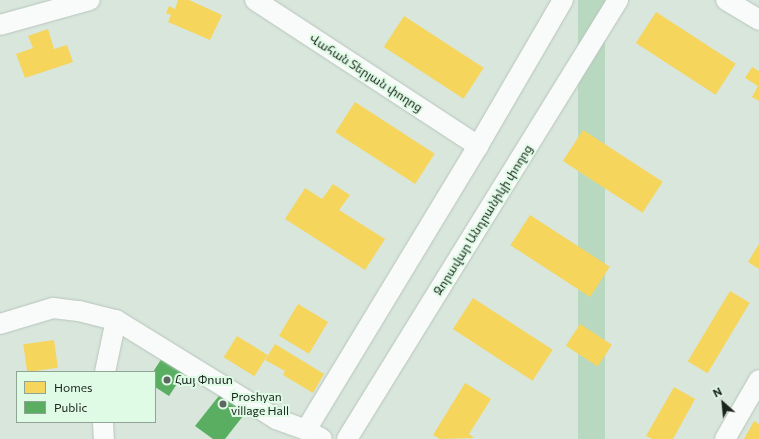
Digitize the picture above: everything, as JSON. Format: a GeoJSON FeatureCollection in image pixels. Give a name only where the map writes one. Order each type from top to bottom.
{"type":"FeatureCollection","features":[{"type":"Feature","properties":{"kind":"street"},"geometry":{"type":"LineString","coordinates":[[0,25],[90,0]]}},
{"type":"Feature","properties":{"kind":"street","name":"Վահան Տերյան փողոց"},"geometry":{"type":"LineString","coordinates":[[255,0],[478,146]]}},
{"type":"Feature","properties":{"kind":"street"},"geometry":{"type":"LineString","coordinates":[[0,324],[53,308],[79,311],[116,320],[276,420],[314,434],[563,0]]}},
{"type":"Feature","properties":{"kind":"street","name":"Զորավար Անդրանիկի փողոց"},"geometry":{"type":"LineString","coordinates":[[347,439],[618,0]]}},
{"type":"Feature","properties":{"kind":"street"},"geometry":{"type":"LineString","coordinates":[[726,0],[759,20]]}},
{"type":"Feature","properties":{"kind":"street"},"geometry":{"type":"LineString","coordinates":[[105,371],[116,320]]}},
{"type":"Feature","properties":{"kind":"street"},"geometry":{"type":"LineString","coordinates":[[725,439],[759,380]]}},
{"type":"Feature","properties":{"kind":"street"},"geometry":{"type":"LineString","coordinates":[[103,423],[104,439]]}},
{"type":"Feature","properties":{"kind":"green space"},"geometry":{"type":"Polygon","coordinates":[[[578,0],[605,0],[605,439],[578,439],[578,0]]]}},
{"type":"Feature","properties":{"kind":"building: Homes"},"geometry":{"type":"Polygon","coordinates":[[[178,0],[189,0],[222,15],[210,40],[168,22],[171,15],[166,13],[169,6],[175,9],[178,0]]]}},
{"type":"Feature","properties":{"kind":"building: Homes"},"geometry":{"type":"Polygon","coordinates":[[[656,12],[736,64],[716,95],[636,43],[656,12]]]}},
{"type":"Feature","properties":{"kind":"building: Homes"},"geometry":{"type":"Polygon","coordinates":[[[404,16],[484,68],[464,99],[384,47],[404,16]]]}},
{"type":"Feature","properties":{"kind":"building: Homes"},"geometry":{"type":"Polygon","coordinates":[[[48,29],[54,49],[67,45],[73,62],[25,78],[16,54],[33,48],[28,36],[48,29]]]}},
{"type":"Feature","properties":{"kind":"building: Homes"},"geometry":{"type":"Polygon","coordinates":[[[752,67],[759,71],[759,101],[752,97],[758,86],[745,78],[752,67]]]}},
{"type":"Feature","properties":{"kind":"building: Homes"},"geometry":{"type":"Polygon","coordinates":[[[355,102],[435,154],[415,184],[335,132],[355,102]]]}},
{"type":"Feature","properties":{"kind":"building: Homes"},"geometry":{"type":"Polygon","coordinates":[[[583,130],[663,182],[643,213],[563,161],[583,130]]]}},
{"type":"Feature","properties":{"kind":"building: Homes"},"geometry":{"type":"Polygon","coordinates":[[[333,184],[350,195],[339,210],[385,239],[365,270],[285,219],[305,188],[322,199],[333,184]]]}},
{"type":"Feature","properties":{"kind":"building: Homes"},"geometry":{"type":"Polygon","coordinates":[[[530,215],[610,267],[590,297],[510,245],[530,215]]]}},
{"type":"Feature","properties":{"kind":"building: Homes"},"geometry":{"type":"Polygon","coordinates":[[[759,244],[759,269],[748,262],[759,244]]]}},
{"type":"Feature","properties":{"kind":"building: Homes"},"geometry":{"type":"Polygon","coordinates":[[[730,291],[750,303],[707,373],[688,361],[730,291]]]}},
{"type":"Feature","properties":{"kind":"building: Homes"},"geometry":{"type":"Polygon","coordinates":[[[473,298],[553,350],[533,381],[453,329],[473,298]]]}},
{"type":"Feature","properties":{"kind":"building: Homes"},"geometry":{"type":"Polygon","coordinates":[[[298,304],[328,322],[309,354],[279,336],[298,304]]]}},
{"type":"Feature","properties":{"kind":"building: Homes"},"geometry":{"type":"Polygon","coordinates":[[[580,324],[612,345],[598,367],[566,346],[580,324]]]}},
{"type":"Feature","properties":{"kind":"building: Homes"},"geometry":{"type":"Polygon","coordinates":[[[237,336],[268,355],[254,376],[224,357],[237,336]]]}},
{"type":"Feature","properties":{"kind":"building: Homes"},"geometry":{"type":"Polygon","coordinates":[[[54,340],[58,368],[27,371],[23,344],[54,340]]]}},
{"type":"Feature","properties":{"kind":"building: Homes"},"geometry":{"type":"Polygon","coordinates":[[[275,344],[324,374],[313,393],[283,375],[285,371],[265,360],[275,344]]]}},
{"type":"Feature","properties":{"kind":"building: Homes"},"geometry":{"type":"Polygon","coordinates":[[[465,383],[491,399],[469,434],[474,438],[440,439],[433,435],[465,383]]]}},
{"type":"Feature","properties":{"kind":"building: Homes"},"geometry":{"type":"Polygon","coordinates":[[[674,387],[695,399],[673,439],[652,439],[646,436],[674,387]]]}},
{"type":"Feature","properties":{"kind":"building: Homes"},"geometry":{"type":"Polygon","coordinates":[[[754,421],[759,424],[759,439],[744,439],[754,421]]]}},
{"type":"Feature","properties":{"kind":"building: Public","name":"Հայ Փոստ"},"geometry":{"type":"Polygon","coordinates":[[[162,358],[184,373],[169,396],[156,388],[156,371],[154,371],[162,358]]]}},
{"type":"Feature","properties":{"kind":"building: Public"},"geometry":{"type":"Polygon","coordinates":[[[222,392],[247,411],[225,439],[213,439],[195,426],[222,392]]]}},
{"type":"Feature","properties":{"kind":"place","name":"Հայ Փոստ"},"geometry":{"type":"Point","coordinates":[167,380]}},
{"type":"Feature","properties":{"kind":"place","name":"Proshyan village Hall"},"geometry":{"type":"Point","coordinates":[223,404]}}]}
